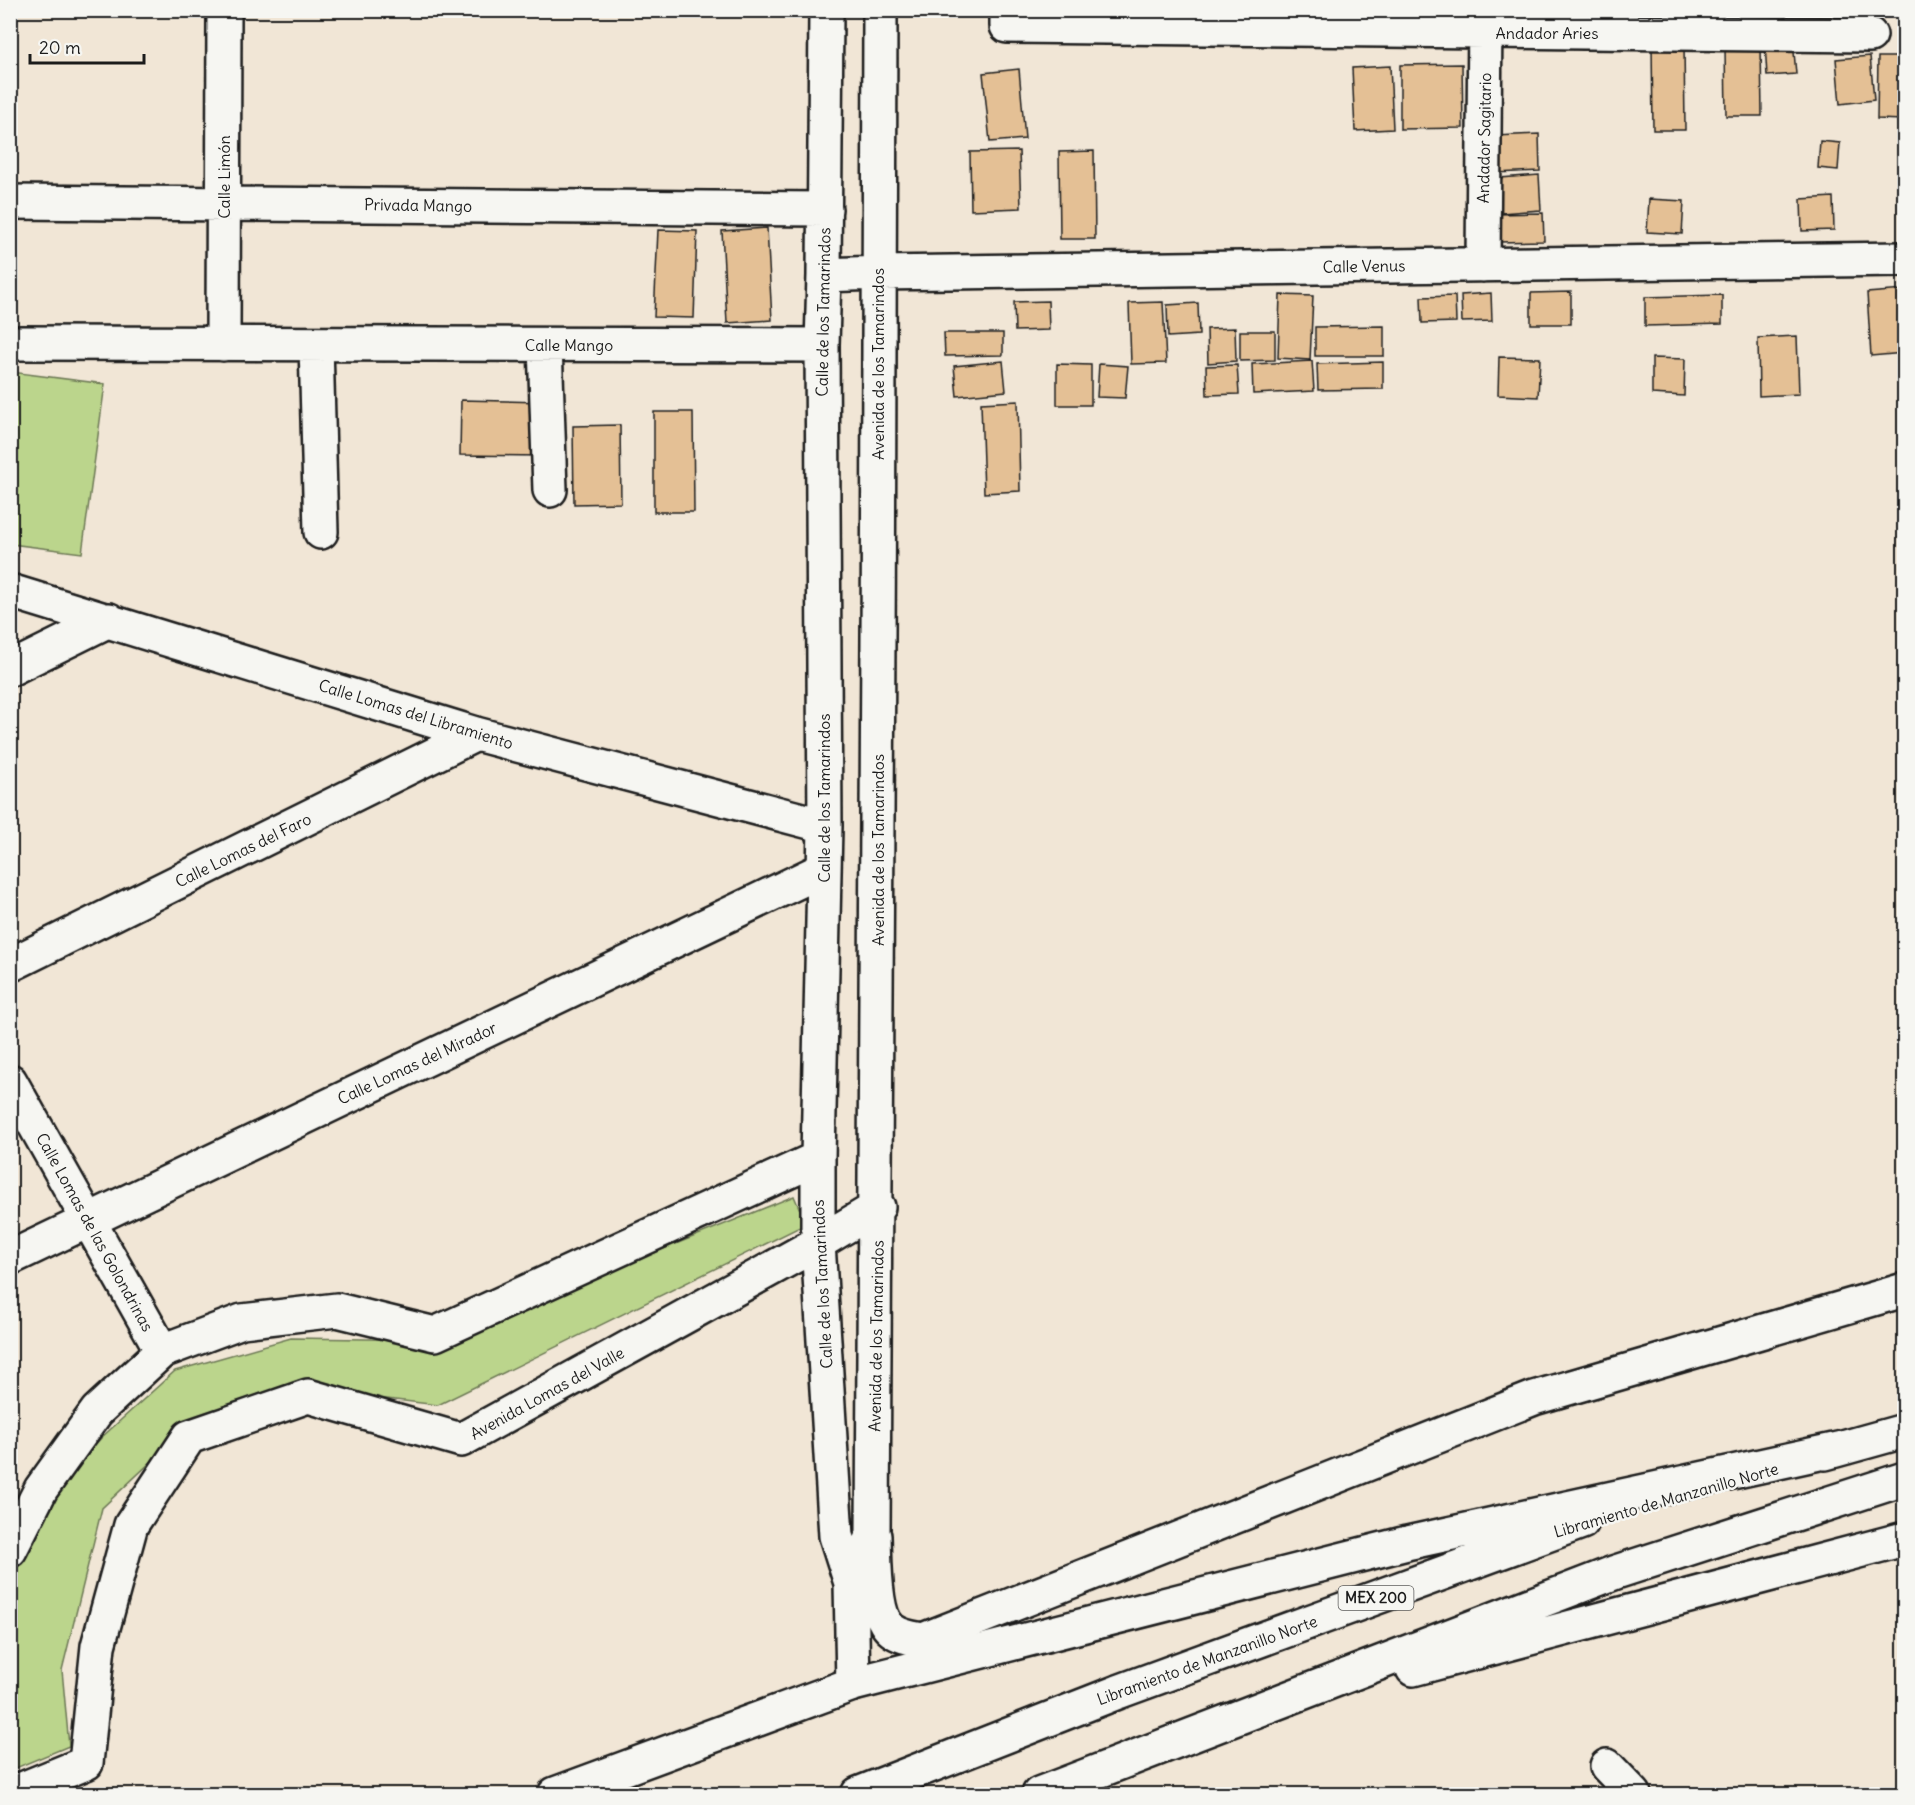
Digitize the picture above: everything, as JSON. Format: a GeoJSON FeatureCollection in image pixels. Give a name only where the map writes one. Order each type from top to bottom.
{"type":"FeatureCollection","features":[{"type":"Feature","properties":{"kind":"main road","name":"Calle Limón"},"geometry":{"type":"LineString","coordinates":[[223,344],[224,10]]}},
{"type":"Feature","properties":{"kind":"main road","name":"Calle de los Tamarindos"},"geometry":{"type":"LineString","coordinates":[[826,10],[822,345],[825,826],[818,1243],[836,1536],[851,1583]]}},
{"type":"Feature","properties":{"kind":"main road","name":"Avenida de los Tamarindos"},"geometry":{"type":"LineString","coordinates":[[853,1684],[851,1583],[873,1534],[878,1207],[880,10]]}},
{"type":"Feature","properties":{"kind":"main road","name":"Andador Aries"},"geometry":{"type":"LineString","coordinates":[[1007,18],[1485,22],[1870,35]]}},
{"type":"Feature","properties":{"kind":"main road","name":"Andador Sagitario"},"geometry":{"type":"LineString","coordinates":[[1483,265],[1485,22]]}},
{"type":"Feature","properties":{"kind":"main road","name":"Privada Mango"},"geometry":{"type":"LineString","coordinates":[[10,202],[825,209]]}},
{"type":"Feature","properties":{"kind":"main road","name":"Calle Venus"},"geometry":{"type":"LineString","coordinates":[[824,275],[1905,259]]}},
{"type":"Feature","properties":{"kind":"main road","name":"Calle Mango"},"geometry":{"type":"LineString","coordinates":[[10,343],[822,345]]}},
{"type":"Feature","properties":{"kind":"main road"},"geometry":{"type":"LineString","coordinates":[[316,344],[321,532]]}},
{"type":"Feature","properties":{"kind":"main road"},"geometry":{"type":"LineString","coordinates":[[544,345],[550,490]]}},
{"type":"Feature","properties":{"kind":"main road","name":"Calle Lomas del Libramiento"},"geometry":{"type":"LineString","coordinates":[[10,591],[476,734],[825,826]]}},
{"type":"Feature","properties":{"kind":"main road"},"geometry":{"type":"LineString","coordinates":[[10,669],[109,620]]}},
{"type":"Feature","properties":{"kind":"main road","name":"Calle Lomas del Faro"},"geometry":{"type":"LineString","coordinates":[[10,965],[476,734]]}},
{"type":"Feature","properties":{"kind":"main road","name":"Calle Lomas del Mirador"},"geometry":{"type":"LineString","coordinates":[[10,1258],[824,868]]}},
{"type":"Feature","properties":{"kind":"main road","name":"Calle Lomas de las Golondrinas"},"geometry":{"type":"LineString","coordinates":[[10,1081],[162,1351]]}},
{"type":"Feature","properties":{"kind":"main road"},"geometry":{"type":"LineString","coordinates":[[10,1550],[41,1489],[97,1411],[162,1351],[242,1321],[338,1310],[435,1334],[818,1158]]}},
{"type":"Feature","properties":{"kind":"main road"},"geometry":{"type":"LineString","coordinates":[[818,1243],[878,1207]]}},
{"type":"Feature","properties":{"kind":"main road","name":"Avenida Lomas del Valle"},"geometry":{"type":"LineString","coordinates":[[10,1794],[86,1763],[98,1646],[131,1526],[189,1437],[308,1396],[461,1440],[818,1243]]}},
{"type":"Feature","properties":{"kind":"main road"},"geometry":{"type":"LineString","coordinates":[[836,1536],[873,1534],[880,1613],[891,1630],[907,1638],[923,1640],[1534,1398],[1905,1290]]}},
{"type":"Feature","properties":{"kind":"main road","name":"Libramiento de Manzanillo Norte"},"geometry":{"type":"LineString","coordinates":[[858,1794],[1118,1692],[1581,1523],[1905,1431]]}},
{"type":"Feature","properties":{"kind":"main road"},"geometry":{"type":"LineString","coordinates":[[555,1794],[853,1684],[1407,1543],[1847,1447]]}},
{"type":"Feature","properties":{"kind":"main road"},"geometry":{"type":"LineString","coordinates":[[1039,1794],[1616,1572],[1905,1479]]}},
{"type":"Feature","properties":{"kind":"main road"},"geometry":{"type":"LineString","coordinates":[[1249,1713],[1905,1539]]}},
{"type":"Feature","properties":{"kind":"main road"},"geometry":{"type":"LineString","coordinates":[[1607,1766],[1634,1794]]}},
{"type":"Feature","properties":{"kind":"green space"},"geometry":{"type":"Polygon","coordinates":[[[11,372],[105,384],[82,553],[11,544],[11,372]]]}},
{"type":"Feature","properties":{"kind":"green space"},"geometry":{"type":"Polygon","coordinates":[[[794,1196],[806,1224],[438,1405],[302,1389],[184,1431],[102,1508],[62,1670],[69,1746],[11,1770],[10,1560],[51,1493],[102,1437],[175,1371],[291,1338],[439,1340],[794,1196]]]}},
{"type":"Feature","properties":{"kind":"building"},"geometry":{"type":"Polygon","coordinates":[[[1651,10],[1682,10],[1683,21],[1651,21],[1651,10]]]}},
{"type":"Feature","properties":{"kind":"building"},"geometry":{"type":"Polygon","coordinates":[[[1719,10],[1761,10],[1761,18],[1719,19],[1719,10]]]}},
{"type":"Feature","properties":{"kind":"building"},"geometry":{"type":"Polygon","coordinates":[[[1793,41],[1796,74],[1767,76],[1765,43],[1793,41]]]}},
{"type":"Feature","properties":{"kind":"building"},"geometry":{"type":"Polygon","coordinates":[[[1652,44],[1684,44],[1685,130],[1653,130],[1652,44]]]}},
{"type":"Feature","properties":{"kind":"building"},"geometry":{"type":"Polygon","coordinates":[[[1761,46],[1762,116],[1726,116],[1725,47],[1761,46]]]}},
{"type":"Feature","properties":{"kind":"building"},"geometry":{"type":"Polygon","coordinates":[[[1870,56],[1874,100],[1840,104],[1836,59],[1870,56]]]}},
{"type":"Feature","properties":{"kind":"building"},"geometry":{"type":"Polygon","coordinates":[[[1878,57],[1904,57],[1904,120],[1877,119],[1878,57]]]}},
{"type":"Feature","properties":{"kind":"building"},"geometry":{"type":"Polygon","coordinates":[[[1462,64],[1463,128],[1400,129],[1400,65],[1462,64]]]}},
{"type":"Feature","properties":{"kind":"building"},"geometry":{"type":"Polygon","coordinates":[[[1390,66],[1393,129],[1355,131],[1352,68],[1390,66]]]}},
{"type":"Feature","properties":{"kind":"building"},"geometry":{"type":"Polygon","coordinates":[[[1019,69],[1025,139],[990,142],[983,73],[1019,69]]]}},
{"type":"Feature","properties":{"kind":"building"},"geometry":{"type":"Polygon","coordinates":[[[1539,134],[1540,171],[1495,173],[1495,136],[1539,134]]]}},
{"type":"Feature","properties":{"kind":"building"},"geometry":{"type":"Polygon","coordinates":[[[1820,141],[1840,143],[1838,170],[1818,168],[1820,141]]]}},
{"type":"Feature","properties":{"kind":"building"},"geometry":{"type":"Polygon","coordinates":[[[1019,151],[1021,208],[971,210],[970,152],[1019,151]]]}},
{"type":"Feature","properties":{"kind":"building"},"geometry":{"type":"Polygon","coordinates":[[[1094,151],[1095,239],[1060,239],[1059,152],[1094,151]]]}},
{"type":"Feature","properties":{"kind":"building"},"geometry":{"type":"Polygon","coordinates":[[[1539,175],[1541,210],[1501,213],[1500,178],[1539,175]]]}},
{"type":"Feature","properties":{"kind":"building"},"geometry":{"type":"Polygon","coordinates":[[[1833,197],[1834,230],[1802,231],[1801,199],[1833,197]]]}},
{"type":"Feature","properties":{"kind":"building"},"geometry":{"type":"Polygon","coordinates":[[[1649,199],[1684,201],[1682,234],[1647,232],[1649,199]]]}},
{"type":"Feature","properties":{"kind":"building"},"geometry":{"type":"Polygon","coordinates":[[[1543,213],[1544,241],[1498,242],[1497,214],[1543,213]]]}},
{"type":"Feature","properties":{"kind":"building"},"geometry":{"type":"Polygon","coordinates":[[[767,228],[772,320],[727,323],[722,231],[767,228]]]}},
{"type":"Feature","properties":{"kind":"building"},"geometry":{"type":"Polygon","coordinates":[[[658,230],[697,231],[694,318],[654,317],[658,230]]]}},
{"type":"Feature","properties":{"kind":"building"},"geometry":{"type":"Polygon","coordinates":[[[1904,290],[1904,353],[1871,356],[1867,293],[1904,290]]]}},
{"type":"Feature","properties":{"kind":"building"},"geometry":{"type":"Polygon","coordinates":[[[1571,292],[1571,324],[1531,324],[1531,293],[1571,292]]]}},
{"type":"Feature","properties":{"kind":"building"},"geometry":{"type":"Polygon","coordinates":[[[1491,293],[1492,321],[1462,322],[1461,295],[1491,293]]]}},
{"type":"Feature","properties":{"kind":"building"},"geometry":{"type":"Polygon","coordinates":[[[1280,295],[1313,296],[1310,360],[1278,358],[1280,295]]]}},
{"type":"Feature","properties":{"kind":"building"},"geometry":{"type":"Polygon","coordinates":[[[1722,295],[1722,324],[1645,326],[1645,297],[1722,295]]]}},
{"type":"Feature","properties":{"kind":"building"},"geometry":{"type":"Polygon","coordinates":[[[1455,296],[1456,322],[1422,323],[1421,297],[1455,296]]]}},
{"type":"Feature","properties":{"kind":"building"},"geometry":{"type":"Polygon","coordinates":[[[1048,301],[1049,330],[1015,331],[1014,302],[1048,301]]]}},
{"type":"Feature","properties":{"kind":"building"},"geometry":{"type":"Polygon","coordinates":[[[1163,302],[1166,363],[1131,364],[1129,303],[1163,302]]]}},
{"type":"Feature","properties":{"kind":"building"},"geometry":{"type":"Polygon","coordinates":[[[1198,303],[1199,335],[1168,337],[1167,305],[1198,303]]]}},
{"type":"Feature","properties":{"kind":"building"},"geometry":{"type":"Polygon","coordinates":[[[1384,326],[1384,356],[1315,356],[1315,327],[1384,326]]]}},
{"type":"Feature","properties":{"kind":"building"},"geometry":{"type":"Polygon","coordinates":[[[1235,328],[1236,361],[1208,363],[1207,329],[1235,328]]]}},
{"type":"Feature","properties":{"kind":"building"},"geometry":{"type":"Polygon","coordinates":[[[1240,331],[1275,331],[1275,360],[1240,361],[1240,331]]]}},
{"type":"Feature","properties":{"kind":"building"},"geometry":{"type":"Polygon","coordinates":[[[944,333],[1003,333],[1003,355],[945,356],[944,333]]]}},
{"type":"Feature","properties":{"kind":"building"},"geometry":{"type":"Polygon","coordinates":[[[1797,336],[1799,394],[1759,396],[1758,338],[1797,336]]]}},
{"type":"Feature","properties":{"kind":"building"},"geometry":{"type":"Polygon","coordinates":[[[1499,357],[1540,358],[1538,397],[1498,395],[1499,357]]]}},
{"type":"Feature","properties":{"kind":"building"},"geometry":{"type":"Polygon","coordinates":[[[1652,358],[1685,359],[1684,396],[1652,394],[1652,358]]]}},
{"type":"Feature","properties":{"kind":"building"},"geometry":{"type":"Polygon","coordinates":[[[1003,361],[1006,391],[957,396],[954,366],[1003,361]]]}},
{"type":"Feature","properties":{"kind":"building"},"geometry":{"type":"Polygon","coordinates":[[[1312,361],[1314,391],[1253,394],[1252,364],[1312,361]]]}},
{"type":"Feature","properties":{"kind":"building"},"geometry":{"type":"Polygon","coordinates":[[[1383,362],[1383,389],[1318,390],[1317,364],[1383,362]]]}},
{"type":"Feature","properties":{"kind":"building"},"geometry":{"type":"Polygon","coordinates":[[[1057,364],[1091,365],[1091,405],[1057,405],[1057,364]]]}},
{"type":"Feature","properties":{"kind":"building"},"geometry":{"type":"Polygon","coordinates":[[[1099,364],[1128,366],[1125,398],[1097,397],[1099,364]]]}},
{"type":"Feature","properties":{"kind":"building"},"geometry":{"type":"Polygon","coordinates":[[[1237,365],[1239,394],[1207,395],[1206,366],[1237,365]]]}},
{"type":"Feature","properties":{"kind":"building"},"geometry":{"type":"Polygon","coordinates":[[[461,400],[543,402],[543,456],[460,455],[461,400]]]}},
{"type":"Feature","properties":{"kind":"building"},"geometry":{"type":"Polygon","coordinates":[[[1018,401],[1020,491],[984,493],[981,403],[1018,401]]]}},
{"type":"Feature","properties":{"kind":"building"},"geometry":{"type":"Polygon","coordinates":[[[654,412],[693,412],[694,512],[654,512],[654,412]]]}},
{"type":"Feature","properties":{"kind":"building"},"geometry":{"type":"Polygon","coordinates":[[[620,425],[621,503],[574,504],[573,426],[620,425]]]}}]}
